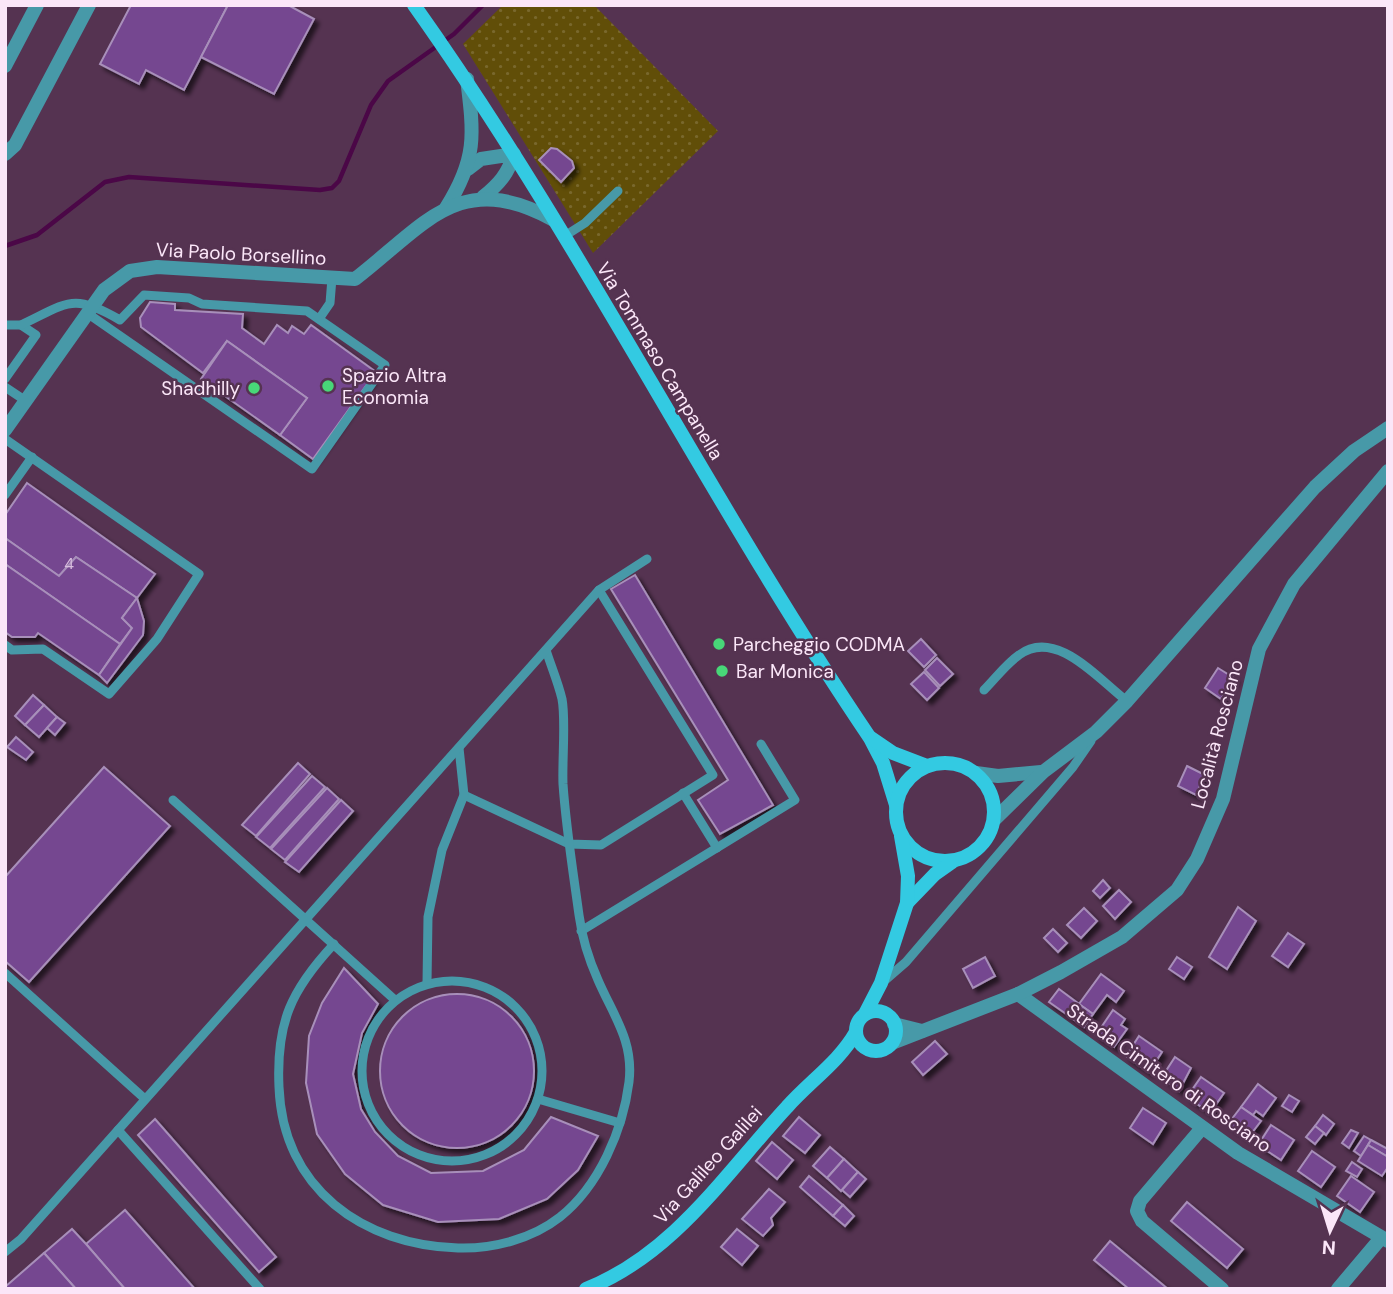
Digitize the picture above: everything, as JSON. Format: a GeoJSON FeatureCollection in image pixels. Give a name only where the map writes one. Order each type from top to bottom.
{"type":"FeatureCollection","features":[{"type":"Feature","properties":{"kind":"main road","name":"Via Tommaso Campanella"},"geometry":{"type":"LineString","coordinates":[[414,5],[467,79],[759,563],[870,738],[883,764],[896,805]]}},
{"type":"Feature","properties":{"kind":"main road","name":"Via Tommaso Campanella"},"geometry":{"type":"LineString","coordinates":[[870,738],[894,754],[927,766]]}},
{"type":"Feature","properties":{"kind":"main road"},"geometry":{"type":"LineString","coordinates":[[837,1059],[856,1031],[881,983],[907,903],[908,876],[896,805],[903,785],[927,766],[948,762],[976,773],[993,799],[995,820],[981,847],[935,873],[907,903]]}},
{"type":"Feature","properties":{"kind":"main road"},"geometry":{"type":"LineString","coordinates":[[901,835],[923,856],[953,861]]}},
{"type":"Feature","properties":{"kind":"main road"},"geometry":{"type":"LineString","coordinates":[[837,1059],[886,1048],[891,1043],[890,1018],[881,983]]}},
{"type":"Feature","properties":{"kind":"main road"},"geometry":{"type":"LineString","coordinates":[[865,1014],[890,1018]]}},
{"type":"Feature","properties":{"kind":"main road"},"geometry":{"type":"LineString","coordinates":[[856,1031],[861,1044],[873,1051]]}},
{"type":"Feature","properties":{"kind":"main road","name":"Via Galileo Galilei"},"geometry":{"type":"LineString","coordinates":[[586,1289],[615,1283],[656,1250],[702,1205],[794,1100],[837,1059]]}},
{"type":"Feature","properties":{"kind":"street"},"geometry":{"type":"LineString","coordinates":[[5,66],[37,5]]}},
{"type":"Feature","properties":{"kind":"street"},"geometry":{"type":"LineString","coordinates":[[5,154],[15,145],[89,5]]}},
{"type":"Feature","properties":{"kind":"street","name":"Via Paolo Borsellino"},"geometry":{"type":"LineString","coordinates":[[446,208],[468,169],[471,141],[467,79]]}},
{"type":"Feature","properties":{"kind":"street"},"geometry":{"type":"LineString","coordinates":[[468,169],[481,159],[513,154]]}},
{"type":"Feature","properties":{"kind":"street","name":"Via Paolo Borsellino"},"geometry":{"type":"LineString","coordinates":[[5,430],[104,290],[130,271],[157,267],[355,279],[446,208],[483,197],[499,185],[509,170],[513,154]]}},
{"type":"Feature","properties":{"kind":"street","name":"Via Paolo Borsellino"},"geometry":{"type":"LineString","coordinates":[[483,197],[529,206],[552,219]]}},
{"type":"Feature","properties":{"kind":"street"},"geometry":{"type":"LineString","coordinates":[[995,820],[1043,772],[1097,732],[1127,701],[1315,486],[1354,451],[1388,428]]}},
{"type":"Feature","properties":{"kind":"street","name":"Località Rosciano"},"geometry":{"type":"LineString","coordinates":[[1018,994],[1122,937],[1177,890],[1197,859],[1223,799],[1259,649],[1294,584],[1388,471]]}},
{"type":"Feature","properties":{"kind":"street"},"geometry":{"type":"LineString","coordinates":[[976,773],[998,776],[1043,772]]}},
{"type":"Feature","properties":{"kind":"street"},"geometry":{"type":"LineString","coordinates":[[891,1043],[1018,994]]}},
{"type":"Feature","properties":{"kind":"street","name":"Strada Cimitero di Rosciano"},"geometry":{"type":"LineString","coordinates":[[1018,994],[1202,1128],[1270,1173],[1385,1240]]}},
{"type":"Feature","properties":{"kind":"street"},"geometry":{"type":"LineString","coordinates":[[890,1018],[903,1028],[923,1031]]}},
{"type":"Feature","properties":{"kind":"street"},"geometry":{"type":"LineString","coordinates":[[1202,1128],[1140,1201],[1137,1212],[1142,1221],[1222,1289]]}},
{"type":"Feature","properties":{"kind":"street"},"geometry":{"type":"LineString","coordinates":[[1338,1289],[1385,1240]]}},
{"type":"Feature","properties":{"kind":"lane"},"geometry":{"type":"LineString","coordinates":[[564,237],[585,223],[618,191]]}},
{"type":"Feature","properties":{"kind":"lane"},"geometry":{"type":"LineString","coordinates":[[319,319],[330,303],[332,278]]}},
{"type":"Feature","properties":{"kind":"lane"},"geometry":{"type":"LineString","coordinates":[[5,325],[21,325],[74,301],[120,320],[144,295],[189,298],[202,304],[307,311],[385,365],[312,469],[90,309]]}},
{"type":"Feature","properties":{"kind":"lane"},"geometry":{"type":"LineString","coordinates":[[5,379],[36,335],[21,325]]}},
{"type":"Feature","properties":{"kind":"lane"},"geometry":{"type":"LineString","coordinates":[[5,387],[26,401]]}},
{"type":"Feature","properties":{"kind":"lane"},"geometry":{"type":"LineString","coordinates":[[5,439],[199,574],[157,639],[109,694],[43,649],[12,650],[5,645]]}},
{"type":"Feature","properties":{"kind":"lane"},"geometry":{"type":"LineString","coordinates":[[5,495],[32,457]]}},
{"type":"Feature","properties":{"kind":"lane"},"geometry":{"type":"LineString","coordinates":[[5,1252],[118,1130],[599,590],[647,559]]}},
{"type":"Feature","properties":{"kind":"lane"},"geometry":{"type":"LineString","coordinates":[[464,795],[569,844],[601,845],[713,775],[599,590]]}},
{"type":"Feature","properties":{"kind":"lane"},"geometry":{"type":"LineString","coordinates":[[984,690],[1019,655],[1032,647],[1049,646],[1062,651],[1127,701]]}},
{"type":"Feature","properties":{"kind":"lane"},"geometry":{"type":"LineString","coordinates":[[334,944],[306,974],[286,1013],[277,1061],[279,1096],[292,1149],[314,1184],[348,1217],[388,1238],[431,1247],[474,1248],[517,1240],[560,1217],[598,1174],[620,1123],[629,1080],[624,1030],[597,980],[581,931],[563,785],[562,701],[545,650]]}},
{"type":"Feature","properties":{"kind":"lane"},"geometry":{"type":"LineString","coordinates":[[881,983],[906,962],[1065,777],[1097,732]]}},
{"type":"Feature","properties":{"kind":"lane"},"geometry":{"type":"LineString","coordinates":[[581,931],[795,800],[761,744]]}},
{"type":"Feature","properties":{"kind":"lane"},"geometry":{"type":"LineString","coordinates":[[427,983],[428,916],[442,850],[464,795],[459,748]]}},
{"type":"Feature","properties":{"kind":"lane"},"geometry":{"type":"LineString","coordinates":[[684,793],[717,848]]}},
{"type":"Feature","properties":{"kind":"lane"},"geometry":{"type":"LineString","coordinates":[[173,800],[395,1000]]}},
{"type":"Feature","properties":{"kind":"lane"},"geometry":{"type":"LineString","coordinates":[[5,972],[145,1099]]}},
{"type":"Feature","properties":{"kind":"lane"},"geometry":{"type":"LineString","coordinates":[[460,980],[496,991],[527,1019],[542,1055],[538,1099],[518,1135],[477,1159],[431,1160],[394,1142],[368,1109],[360,1068],[369,1030],[395,1000],[427,983],[460,980]]}},
{"type":"Feature","properties":{"kind":"lane"},"geometry":{"type":"LineString","coordinates":[[538,1099],[620,1123]]}},
{"type":"Feature","properties":{"kind":"lane"},"geometry":{"type":"LineString","coordinates":[[118,1130],[260,1289]]}},
{"type":"Feature","properties":{"kind":"shaded area"},"geometry":{"type":"Polygon","coordinates":[[[503,5],[594,5],[718,131],[593,253],[463,44],[503,5]]]}},
{"type":"Feature","properties":{"kind":"building"},"geometry":{"type":"Polygon","coordinates":[[[131,5],[228,5],[184,90],[146,70],[139,84],[100,64],[131,5]]]}},
{"type":"Feature","properties":{"kind":"building"},"geometry":{"type":"Polygon","coordinates":[[[228,5],[288,5],[314,19],[274,94],[201,57],[228,5]]]}},
{"type":"Feature","properties":{"kind":"building"},"geometry":{"type":"Polygon","coordinates":[[[551,148],[557,149],[572,161],[574,168],[561,182],[539,160],[551,148]]]}},
{"type":"Feature","properties":{"kind":"building","name":"Spazio Altra Economia"},"geometry":{"type":"Polygon","coordinates":[[[150,302],[175,304],[175,310],[243,314],[242,328],[264,344],[277,325],[288,333],[292,326],[304,334],[311,325],[376,372],[313,459],[280,435],[307,398],[227,341],[203,373],[141,327],[140,318],[150,302]]]}},
{"type":"Feature","properties":{"kind":"building","name":"Shadhilly"},"geometry":{"type":"Polygon","coordinates":[[[227,341],[307,398],[280,435],[201,379],[227,341]]]}},
{"type":"Feature","properties":{"kind":"building"},"geometry":{"type":"Polygon","coordinates":[[[27,483],[155,574],[137,598],[76,557],[59,576],[5,538],[5,515],[27,483]]]}},
{"type":"Feature","properties":{"kind":"building"},"geometry":{"type":"Polygon","coordinates":[[[5,538],[59,576],[76,557],[137,598],[122,618],[132,628],[120,644],[5,564],[5,538]]]}},
{"type":"Feature","properties":{"kind":"building"},"geometry":{"type":"Polygon","coordinates":[[[5,564],[120,644],[99,675],[38,633],[35,637],[12,637],[5,632],[5,564]]]}},
{"type":"Feature","properties":{"kind":"building"},"geometry":{"type":"Polygon","coordinates":[[[635,575],[773,805],[720,834],[698,800],[728,780],[611,589],[635,575]]]}},
{"type":"Feature","properties":{"kind":"building"},"geometry":{"type":"Polygon","coordinates":[[[137,598],[144,621],[143,635],[107,683],[99,675],[132,628],[122,618],[137,598]]]}},
{"type":"Feature","properties":{"kind":"building"},"geometry":{"type":"Polygon","coordinates":[[[921,639],[936,655],[924,667],[908,651],[921,639]]]}},
{"type":"Feature","properties":{"kind":"building"},"geometry":{"type":"Polygon","coordinates":[[[937,658],[953,674],[940,686],[925,670],[937,658]]]}},
{"type":"Feature","properties":{"kind":"building"},"geometry":{"type":"Polygon","coordinates":[[[1218,668],[1234,678],[1221,699],[1205,688],[1218,668]]]}},
{"type":"Feature","properties":{"kind":"building"},"geometry":{"type":"Polygon","coordinates":[[[924,672],[939,688],[927,700],[911,684],[924,672]]]}},
{"type":"Feature","properties":{"kind":"building"},"geometry":{"type":"Polygon","coordinates":[[[33,695],[44,705],[25,725],[15,716],[33,695]]]}},
{"type":"Feature","properties":{"kind":"building"},"geometry":{"type":"Polygon","coordinates":[[[44,705],[57,717],[39,737],[25,725],[44,705]]]}},
{"type":"Feature","properties":{"kind":"building"},"geometry":{"type":"Polygon","coordinates":[[[57,717],[65,723],[55,735],[47,728],[57,717]]]}},
{"type":"Feature","properties":{"kind":"building"},"geometry":{"type":"Polygon","coordinates":[[[16,737],[33,752],[26,760],[7,747],[16,737]]]}},
{"type":"Feature","properties":{"kind":"building"},"geometry":{"type":"Polygon","coordinates":[[[298,763],[310,774],[256,836],[242,825],[298,763]]]}},
{"type":"Feature","properties":{"kind":"building"},"geometry":{"type":"Polygon","coordinates":[[[1187,766],[1205,775],[1196,795],[1178,786],[1187,766]]]}},
{"type":"Feature","properties":{"kind":"building"},"geometry":{"type":"Polygon","coordinates":[[[104,767],[170,826],[29,982],[5,961],[5,877],[104,767]]]}},
{"type":"Feature","properties":{"kind":"building"},"geometry":{"type":"Polygon","coordinates":[[[312,776],[325,787],[270,848],[256,837],[312,776]]]}},
{"type":"Feature","properties":{"kind":"building"},"geometry":{"type":"Polygon","coordinates":[[[327,788],[339,799],[285,860],[271,849],[327,788]]]}},
{"type":"Feature","properties":{"kind":"building"},"geometry":{"type":"Polygon","coordinates":[[[341,800],[353,811],[299,872],[285,862],[341,800]]]}},
{"type":"Feature","properties":{"kind":"building"},"geometry":{"type":"Polygon","coordinates":[[[1103,880],[1110,888],[1100,898],[1093,891],[1103,880]]]}},
{"type":"Feature","properties":{"kind":"building"},"geometry":{"type":"Polygon","coordinates":[[[1119,890],[1131,902],[1115,919],[1103,906],[1119,890]]]}},
{"type":"Feature","properties":{"kind":"building"},"geometry":{"type":"Polygon","coordinates":[[[1238,907],[1256,921],[1227,969],[1209,957],[1238,907]]]}},
{"type":"Feature","properties":{"kind":"building"},"geometry":{"type":"Polygon","coordinates":[[[1084,908],[1097,921],[1081,938],[1067,925],[1084,908]]]}},
{"type":"Feature","properties":{"kind":"building"},"geometry":{"type":"Polygon","coordinates":[[[1053,929],[1067,943],[1058,952],[1044,938],[1053,929]]]}},
{"type":"Feature","properties":{"kind":"building"},"geometry":{"type":"Polygon","coordinates":[[[1288,933],[1304,944],[1288,967],[1272,956],[1288,933]]]}},
{"type":"Feature","properties":{"kind":"building"},"geometry":{"type":"Polygon","coordinates":[[[985,957],[995,976],[973,988],[963,969],[985,957]]]}},
{"type":"Feature","properties":{"kind":"building"},"geometry":{"type":"Polygon","coordinates":[[[1177,957],[1192,967],[1184,979],[1169,969],[1177,957]]]}},
{"type":"Feature","properties":{"kind":"building"},"geometry":{"type":"Polygon","coordinates":[[[344,968],[378,1004],[362,1033],[353,1074],[361,1109],[375,1132],[398,1156],[431,1173],[483,1171],[524,1150],[551,1117],[598,1136],[578,1170],[547,1199],[499,1219],[438,1222],[383,1205],[345,1174],[317,1134],[306,1083],[309,1036],[322,1003],[344,968]]]}},
{"type":"Feature","properties":{"kind":"building"},"geometry":{"type":"Polygon","coordinates":[[[1101,974],[1124,991],[1116,1002],[1107,995],[1093,1014],[1079,1004],[1101,974]]]}},
{"type":"Feature","properties":{"kind":"building"},"geometry":{"type":"Polygon","coordinates":[[[1059,989],[1079,1004],[1069,1016],[1049,1002],[1059,989]]]}},
{"type":"Feature","properties":{"kind":"building"},"geometry":{"type":"Polygon","coordinates":[[[457,994],[487,1000],[512,1016],[528,1041],[534,1071],[528,1101],[512,1126],[487,1142],[457,1148],[427,1142],[402,1126],[386,1101],[380,1071],[386,1041],[402,1016],[427,1000],[457,994]]]}},
{"type":"Feature","properties":{"kind":"building"},"geometry":{"type":"Polygon","coordinates":[[[1079,1004],[1093,1014],[1084,1027],[1069,1016],[1079,1004]]]}},
{"type":"Feature","properties":{"kind":"building"},"geometry":{"type":"Polygon","coordinates":[[[1113,1010],[1125,1019],[1121,1025],[1127,1029],[1114,1047],[1096,1035],[1113,1010]]]}},
{"type":"Feature","properties":{"kind":"building"},"geometry":{"type":"Polygon","coordinates":[[[1139,1036],[1162,1052],[1149,1072],[1126,1056],[1139,1036]]]}},
{"type":"Feature","properties":{"kind":"building"},"geometry":{"type":"Polygon","coordinates":[[[935,1041],[947,1054],[923,1075],[912,1062],[935,1041]]]}},
{"type":"Feature","properties":{"kind":"building"},"geometry":{"type":"Polygon","coordinates":[[[1175,1057],[1191,1068],[1179,1091],[1162,1077],[1175,1057]]]}},
{"type":"Feature","properties":{"kind":"building"},"geometry":{"type":"Polygon","coordinates":[[[1201,1077],[1224,1093],[1210,1113],[1187,1097],[1201,1077]]]}},
{"type":"Feature","properties":{"kind":"building"},"geometry":{"type":"Polygon","coordinates":[[[1258,1084],[1276,1098],[1263,1116],[1256,1111],[1253,1115],[1241,1107],[1258,1084]]]}},
{"type":"Feature","properties":{"kind":"building"},"geometry":{"type":"Polygon","coordinates":[[[1289,1095],[1299,1101],[1292,1112],[1282,1106],[1289,1095]]]}},
{"type":"Feature","properties":{"kind":"building"},"geometry":{"type":"Polygon","coordinates":[[[1241,1107],[1261,1121],[1248,1138],[1228,1124],[1241,1107]]]}},
{"type":"Feature","properties":{"kind":"building"},"geometry":{"type":"Polygon","coordinates":[[[1143,1108],[1166,1123],[1153,1144],[1130,1128],[1143,1108]]]}},
{"type":"Feature","properties":{"kind":"building"},"geometry":{"type":"Polygon","coordinates":[[[1323,1115],[1334,1124],[1326,1135],[1315,1126],[1323,1115]]]}},
{"type":"Feature","properties":{"kind":"building"},"geometry":{"type":"Polygon","coordinates":[[[799,1117],[820,1135],[805,1153],[783,1136],[799,1117]]]}},
{"type":"Feature","properties":{"kind":"building"},"geometry":{"type":"Polygon","coordinates":[[[155,1119],[276,1257],[259,1272],[138,1135],[155,1119]]]}},
{"type":"Feature","properties":{"kind":"building"},"geometry":{"type":"Polygon","coordinates":[[[1271,1125],[1294,1140],[1281,1160],[1258,1145],[1271,1125]]]}},
{"type":"Feature","properties":{"kind":"building"},"geometry":{"type":"Polygon","coordinates":[[[1315,1126],[1324,1133],[1315,1144],[1306,1137],[1315,1126]]]}},
{"type":"Feature","properties":{"kind":"building"},"geometry":{"type":"Polygon","coordinates":[[[1351,1130],[1358,1133],[1349,1148],[1342,1143],[1351,1130]]]}},
{"type":"Feature","properties":{"kind":"building"},"geometry":{"type":"Polygon","coordinates":[[[1364,1136],[1371,1140],[1361,1156],[1354,1151],[1364,1136]]]}},
{"type":"Feature","properties":{"kind":"building"},"geometry":{"type":"Polygon","coordinates":[[[1371,1140],[1388,1149],[1388,1157],[1368,1145],[1371,1140]]]}},
{"type":"Feature","properties":{"kind":"building"},"geometry":{"type":"Polygon","coordinates":[[[772,1142],[793,1160],[777,1179],[756,1161],[772,1142]]]}},
{"type":"Feature","properties":{"kind":"building"},"geometry":{"type":"Polygon","coordinates":[[[1368,1145],[1388,1157],[1388,1167],[1382,1176],[1358,1161],[1368,1145]]]}},
{"type":"Feature","properties":{"kind":"building"},"geometry":{"type":"Polygon","coordinates":[[[830,1147],[844,1159],[827,1178],[813,1166],[830,1147]]]}},
{"type":"Feature","properties":{"kind":"building"},"geometry":{"type":"Polygon","coordinates":[[[1312,1151],[1335,1167],[1321,1187],[1298,1171],[1312,1151]]]}},
{"type":"Feature","properties":{"kind":"building"},"geometry":{"type":"Polygon","coordinates":[[[844,1159],[858,1172],[841,1191],[827,1178],[844,1159]]]}},
{"type":"Feature","properties":{"kind":"building"},"geometry":{"type":"Polygon","coordinates":[[[1352,1162],[1362,1169],[1357,1177],[1346,1171],[1352,1162]]]}},
{"type":"Feature","properties":{"kind":"building"},"geometry":{"type":"Polygon","coordinates":[[[858,1172],[866,1179],[850,1197],[842,1190],[858,1172]]]}},
{"type":"Feature","properties":{"kind":"building"},"geometry":{"type":"Polygon","coordinates":[[[809,1176],[843,1205],[833,1216],[800,1187],[809,1176]]]}},
{"type":"Feature","properties":{"kind":"building"},"geometry":{"type":"Polygon","coordinates":[[[1351,1176],[1374,1192],[1360,1212],[1337,1196],[1351,1176]]]}},
{"type":"Feature","properties":{"kind":"building"},"geometry":{"type":"Polygon","coordinates":[[[769,1189],[785,1202],[771,1218],[773,1225],[763,1236],[742,1219],[769,1189]]]}},
{"type":"Feature","properties":{"kind":"building"},"geometry":{"type":"Polygon","coordinates":[[[1187,1202],[1243,1249],[1227,1268],[1171,1221],[1187,1202]]]}},
{"type":"Feature","properties":{"kind":"building"},"geometry":{"type":"Polygon","coordinates":[[[843,1205],[854,1216],[845,1226],[833,1216],[843,1205]]]}},
{"type":"Feature","properties":{"kind":"building"},"geometry":{"type":"Polygon","coordinates":[[[125,1210],[195,1289],[125,1289],[86,1244],[125,1210]]]}},
{"type":"Feature","properties":{"kind":"building"},"geometry":{"type":"Polygon","coordinates":[[[72,1229],[125,1289],[76,1289],[44,1253],[72,1229]]]}},
{"type":"Feature","properties":{"kind":"building"},"geometry":{"type":"Polygon","coordinates":[[[737,1229],[758,1246],[742,1265],[721,1247],[737,1229]]]}},
{"type":"Feature","properties":{"kind":"building"},"geometry":{"type":"Polygon","coordinates":[[[1110,1241],[1168,1289],[1129,1289],[1094,1260],[1110,1241]]]}},
{"type":"Feature","properties":{"kind":"building"},"geometry":{"type":"Polygon","coordinates":[[[44,1253],[76,1289],[5,1289],[5,1287],[44,1253]]]}},
{"type":"Feature","properties":{"kind":"waterway"},"geometry":{"type":"LineString","coordinates":[[5,246],[37,235],[105,182],[129,177],[320,190],[332,188],[339,181],[371,105],[388,81],[454,34],[483,5]]}},
{"type":"Feature","properties":{"kind":"place","name":"Spazio Altra Economia"},"geometry":{"type":"Point","coordinates":[328,386]}},
{"type":"Feature","properties":{"kind":"place","name":"Shadhilly"},"geometry":{"type":"Point","coordinates":[254,388]}},
{"type":"Feature","properties":{"kind":"place","name":"Parcheggio CODMA"},"geometry":{"type":"Point","coordinates":[719,644]}},
{"type":"Feature","properties":{"kind":"place","name":"Bar Monica"},"geometry":{"type":"Point","coordinates":[722,671]}}]}
